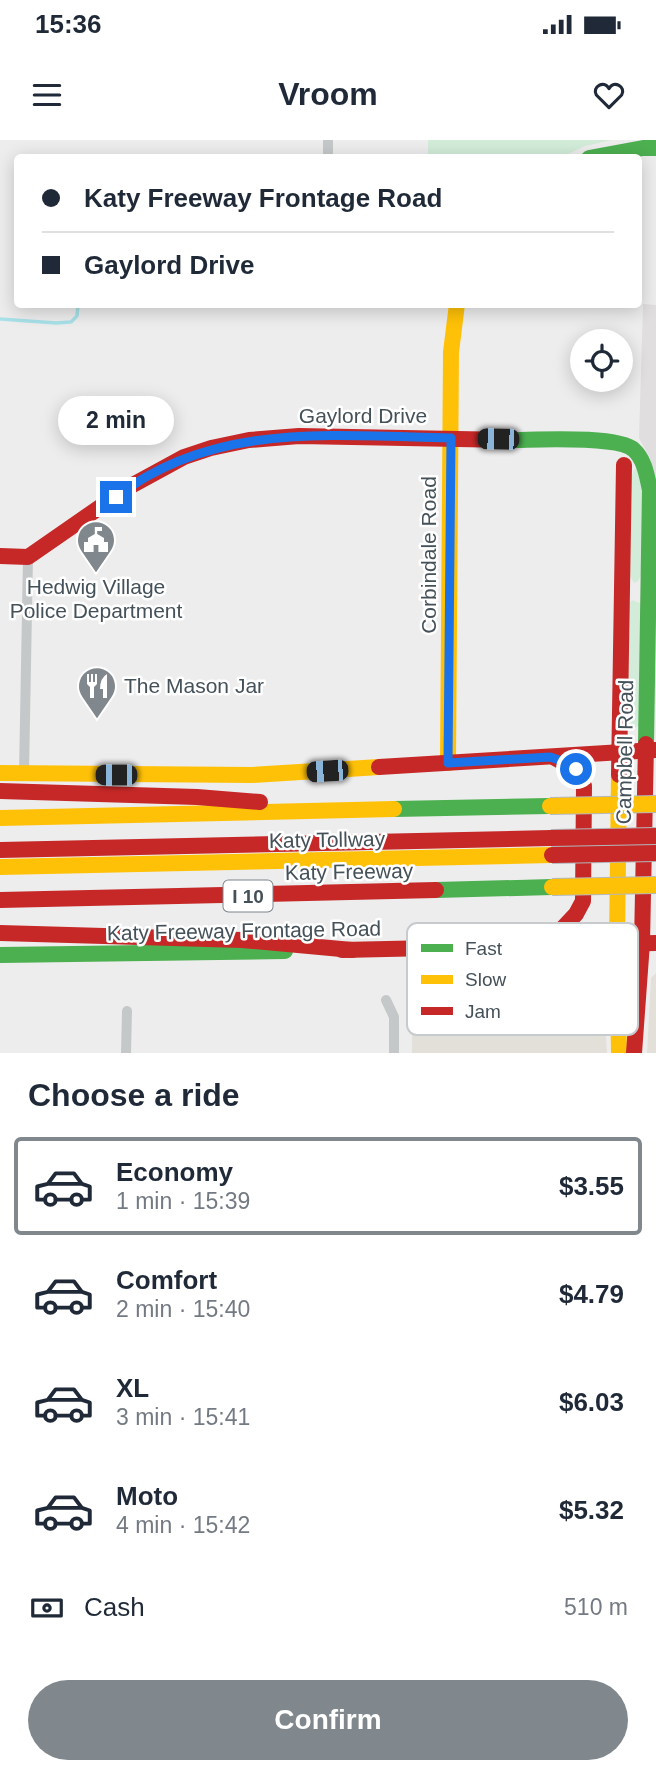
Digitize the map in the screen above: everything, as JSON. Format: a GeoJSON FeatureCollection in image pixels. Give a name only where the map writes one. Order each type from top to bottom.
{"type":"FeatureCollection","features":[{"type":"Feature","properties":{"kind":"main road"},"geometry":{"type":"LineString","coordinates":[[611,154],[656,148]]}},
{"type":"Feature","properties":{"kind":"main road","name":"Corbindale Road"},"geometry":{"type":"LineString","coordinates":[[448,763],[451,352],[456,308]]}},
{"type":"Feature","properties":{"kind":"main road","name":"Gaylord Drive"},"geometry":{"type":"LineString","coordinates":[[28,557],[128,487],[184,457],[249,440],[299,436],[590,442],[614,440],[626,442],[638,454]]}},
{"type":"Feature","properties":{"kind":"main road","name":"Gaylord Drive"},"geometry":{"type":"LineString","coordinates":[[590,442],[609,449],[624,465]]}},
{"type":"Feature","properties":{"kind":"main road"},"geometry":{"type":"LineString","coordinates":[[624,465],[638,454]]}},
{"type":"Feature","properties":{"kind":"main road","name":"Campbell Road"},"geometry":{"type":"LineString","coordinates":[[638,454],[646,469],[650,490],[648,587],[651,750],[649,943],[638,1011]]}},
{"type":"Feature","properties":{"kind":"main road","name":"Campbell Road"},"geometry":{"type":"LineString","coordinates":[[617,923],[624,465]]}},
{"type":"Feature","properties":{"kind":"main road"},"geometry":{"type":"LineString","coordinates":[[0,556],[28,557]]}},
{"type":"Feature","properties":{"kind":"main road"},"geometry":{"type":"LineString","coordinates":[[620,594],[648,587]]}},
{"type":"Feature","properties":{"kind":"main road"},"geometry":{"type":"LineString","coordinates":[[0,773],[252,775],[651,750]]}},
{"type":"Feature","properties":{"kind":"main road"},"geometry":{"type":"LineString","coordinates":[[550,757],[576,769],[584,786],[583,901],[568,923]]}},
{"type":"Feature","properties":{"kind":"main road"},"geometry":{"type":"LineString","coordinates":[[0,791],[197,797],[373,810]]}},
{"type":"Feature","properties":{"kind":"main road"},"geometry":{"type":"LineString","coordinates":[[613,804],[656,796]]}},
{"type":"Feature","properties":{"kind":"main road"},"geometry":{"type":"LineString","coordinates":[[0,818],[656,804]]}},
{"type":"Feature","properties":{"kind":"main road","name":"Katy Tollway"},"geometry":{"type":"LineString","coordinates":[[0,850],[656,836]]}},
{"type":"Feature","properties":{"kind":"main road","name":"Katy Tollway"},"geometry":{"type":"LineString","coordinates":[[0,867],[656,853]]}},
{"type":"Feature","properties":{"kind":"main road","name":"Katy Freeway"},"geometry":{"type":"LineString","coordinates":[[0,900],[656,885]]}},
{"type":"Feature","properties":{"kind":"main road"},"geometry":{"type":"LineString","coordinates":[[0,933],[242,940],[352,950]]}},
{"type":"Feature","properties":{"kind":"main road","name":"Katy Freeway Frontage Road"},"geometry":{"type":"LineString","coordinates":[[0,955],[407,949]]}},
{"type":"Feature","properties":{"kind":"main road","name":"Campbell Road"},"geometry":{"type":"LineString","coordinates":[[618,1035],[619,1053]]}},
{"type":"Feature","properties":{"kind":"main road","name":"Campbell Road"},"geometry":{"type":"LineString","coordinates":[[634,1053],[636,1035]]}},
{"type":"Feature","properties":{"kind":"street"},"geometry":{"type":"LineString","coordinates":[[328,140],[328,153]]}},
{"type":"Feature","properties":{"kind":"street"},"geometry":{"type":"LineString","coordinates":[[24,774],[28,557]]}},
{"type":"Feature","properties":{"kind":"street"},"geometry":{"type":"LineString","coordinates":[[386,1000],[394,1017],[394,1053]]}},
{"type":"Feature","properties":{"kind":"street"},"geometry":{"type":"LineString","coordinates":[[126,1053],[127,1011]]}},
{"type":"Feature","properties":{"kind":"shaded area"},"geometry":{"type":"Polygon","coordinates":[[[643,304],[656,305],[656,574],[653,472],[650,458],[639,438],[643,304]]]}},
{"type":"Feature","properties":{"kind":"shaded area"},"geometry":{"type":"Polygon","coordinates":[[[656,973],[656,1053],[647,1053],[651,978],[656,973]]]}},
{"type":"Feature","properties":{"kind":"shaded area"},"geometry":{"type":"Polygon","coordinates":[[[412,1035],[606,1035],[607,1053],[412,1053],[412,1035]]]}},
{"type":"Feature","properties":{"kind":"green space"},"geometry":{"type":"Polygon","coordinates":[[[428,140],[612,140],[585,146],[568,154],[428,154],[428,140]]]}},
{"type":"Feature","properties":{"kind":"green space"},"geometry":{"type":"Polygon","coordinates":[[[638,467],[645,478],[644,568],[638,581],[634,583],[626,569],[630,479],[638,467]]]}},
{"type":"Feature","properties":{"kind":"green space"},"geometry":{"type":"Polygon","coordinates":[[[632,600],[640,603],[643,615],[639,726],[631,729],[628,727],[629,604],[632,600]]]}},
{"type":"Feature","properties":{"kind":"waterway"},"geometry":{"type":"LineString","coordinates":[[0,319],[71,322],[77,316],[78,308]]}},
{"type":"Feature","properties":{"kind":"traffic: fast"},"geometry":{"type":"LineString","coordinates":[[611,154],[656,148]]}},
{"type":"Feature","properties":{"kind":"traffic: fast"},"geometry":{"type":"LineString","coordinates":[[511,440],[576,439],[612,442],[634,450],[643,464],[650,490],[646,744]]}},
{"type":"Feature","properties":{"kind":"traffic: fast"},"geometry":{"type":"LineString","coordinates":[[394,809],[550,806]]}},
{"type":"Feature","properties":{"kind":"traffic: fast"},"geometry":{"type":"LineString","coordinates":[[436,890],[552,887]]}},
{"type":"Feature","properties":{"kind":"traffic: fast"},"geometry":{"type":"LineString","coordinates":[[0,955],[285,951]]}},
{"type":"Feature","properties":{"kind":"traffic: slow"},"geometry":{"type":"LineString","coordinates":[[448,763],[451,352],[456,308]]}},
{"type":"Feature","properties":{"kind":"traffic: slow"},"geometry":{"type":"LineString","coordinates":[[0,773],[252,775],[379,767]]}},
{"type":"Feature","properties":{"kind":"traffic: slow"},"geometry":{"type":"LineString","coordinates":[[617,923],[619,775]]}},
{"type":"Feature","properties":{"kind":"traffic: slow"},"geometry":{"type":"LineString","coordinates":[[550,806],[656,804]]}},
{"type":"Feature","properties":{"kind":"traffic: slow"},"geometry":{"type":"LineString","coordinates":[[0,818],[394,809]]}},
{"type":"Feature","properties":{"kind":"traffic: slow"},"geometry":{"type":"LineString","coordinates":[[0,867],[552,855]]}},
{"type":"Feature","properties":{"kind":"traffic: slow"},"geometry":{"type":"LineString","coordinates":[[552,887],[656,885]]}},
{"type":"Feature","properties":{"kind":"traffic: slow"},"geometry":{"type":"LineString","coordinates":[[619,1035],[619,1053]]}},
{"type":"Feature","properties":{"kind":"traffic: jam"},"geometry":{"type":"LineString","coordinates":[[0,556],[28,557],[129,487],[184,457],[211,448],[249,440],[299,436],[511,440]]}},
{"type":"Feature","properties":{"kind":"traffic: jam"},"geometry":{"type":"LineString","coordinates":[[619,775],[624,465]]}},
{"type":"Feature","properties":{"kind":"traffic: jam"},"geometry":{"type":"LineString","coordinates":[[638,998],[642,943],[646,744]]}},
{"type":"Feature","properties":{"kind":"traffic: jam"},"geometry":{"type":"LineString","coordinates":[[379,767],[655,750]]}},
{"type":"Feature","properties":{"kind":"traffic: jam"},"geometry":{"type":"LineString","coordinates":[[555,758],[573,768],[584,786],[583,901],[568,923]]}},
{"type":"Feature","properties":{"kind":"traffic: jam"},"geometry":{"type":"LineString","coordinates":[[0,791],[197,797],[260,802]]}},
{"type":"Feature","properties":{"kind":"traffic: jam"},"geometry":{"type":"LineString","coordinates":[[551,838],[656,836]]}},
{"type":"Feature","properties":{"kind":"traffic: jam"},"geometry":{"type":"LineString","coordinates":[[0,850],[551,838]]}},
{"type":"Feature","properties":{"kind":"traffic: jam"},"geometry":{"type":"LineString","coordinates":[[552,855],[656,853]]}},
{"type":"Feature","properties":{"kind":"traffic: jam"},"geometry":{"type":"LineString","coordinates":[[0,900],[436,890]]}},
{"type":"Feature","properties":{"kind":"traffic: jam"},"geometry":{"type":"LineString","coordinates":[[0,933],[242,940],[352,950]]}},
{"type":"Feature","properties":{"kind":"traffic: jam"},"geometry":{"type":"LineString","coordinates":[[638,943],[656,943]]}},
{"type":"Feature","properties":{"kind":"traffic: jam"},"geometry":{"type":"LineString","coordinates":[[342,950],[407,949]]}},
{"type":"Feature","properties":{"kind":"traffic: jam"},"geometry":{"type":"LineString","coordinates":[[634,1053],[635,1035]]}},
{"type":"Feature","properties":{"kind":"place","name":"Hedwig Village Police Department"},"geometry":{"type":"Point","coordinates":[96,574]}},
{"type":"Feature","properties":{"kind":"place","name":"The Mason Jar"},"geometry":{"type":"Point","coordinates":[97,720]}},
{"type":"Feature","properties":{"kind":"route"},"geometry":{"type":"LineString","coordinates":[[116,497],[128,487],[184,457],[249,440],[299,436],[451,438],[448,763],[550,757],[576,769]]}}]}
